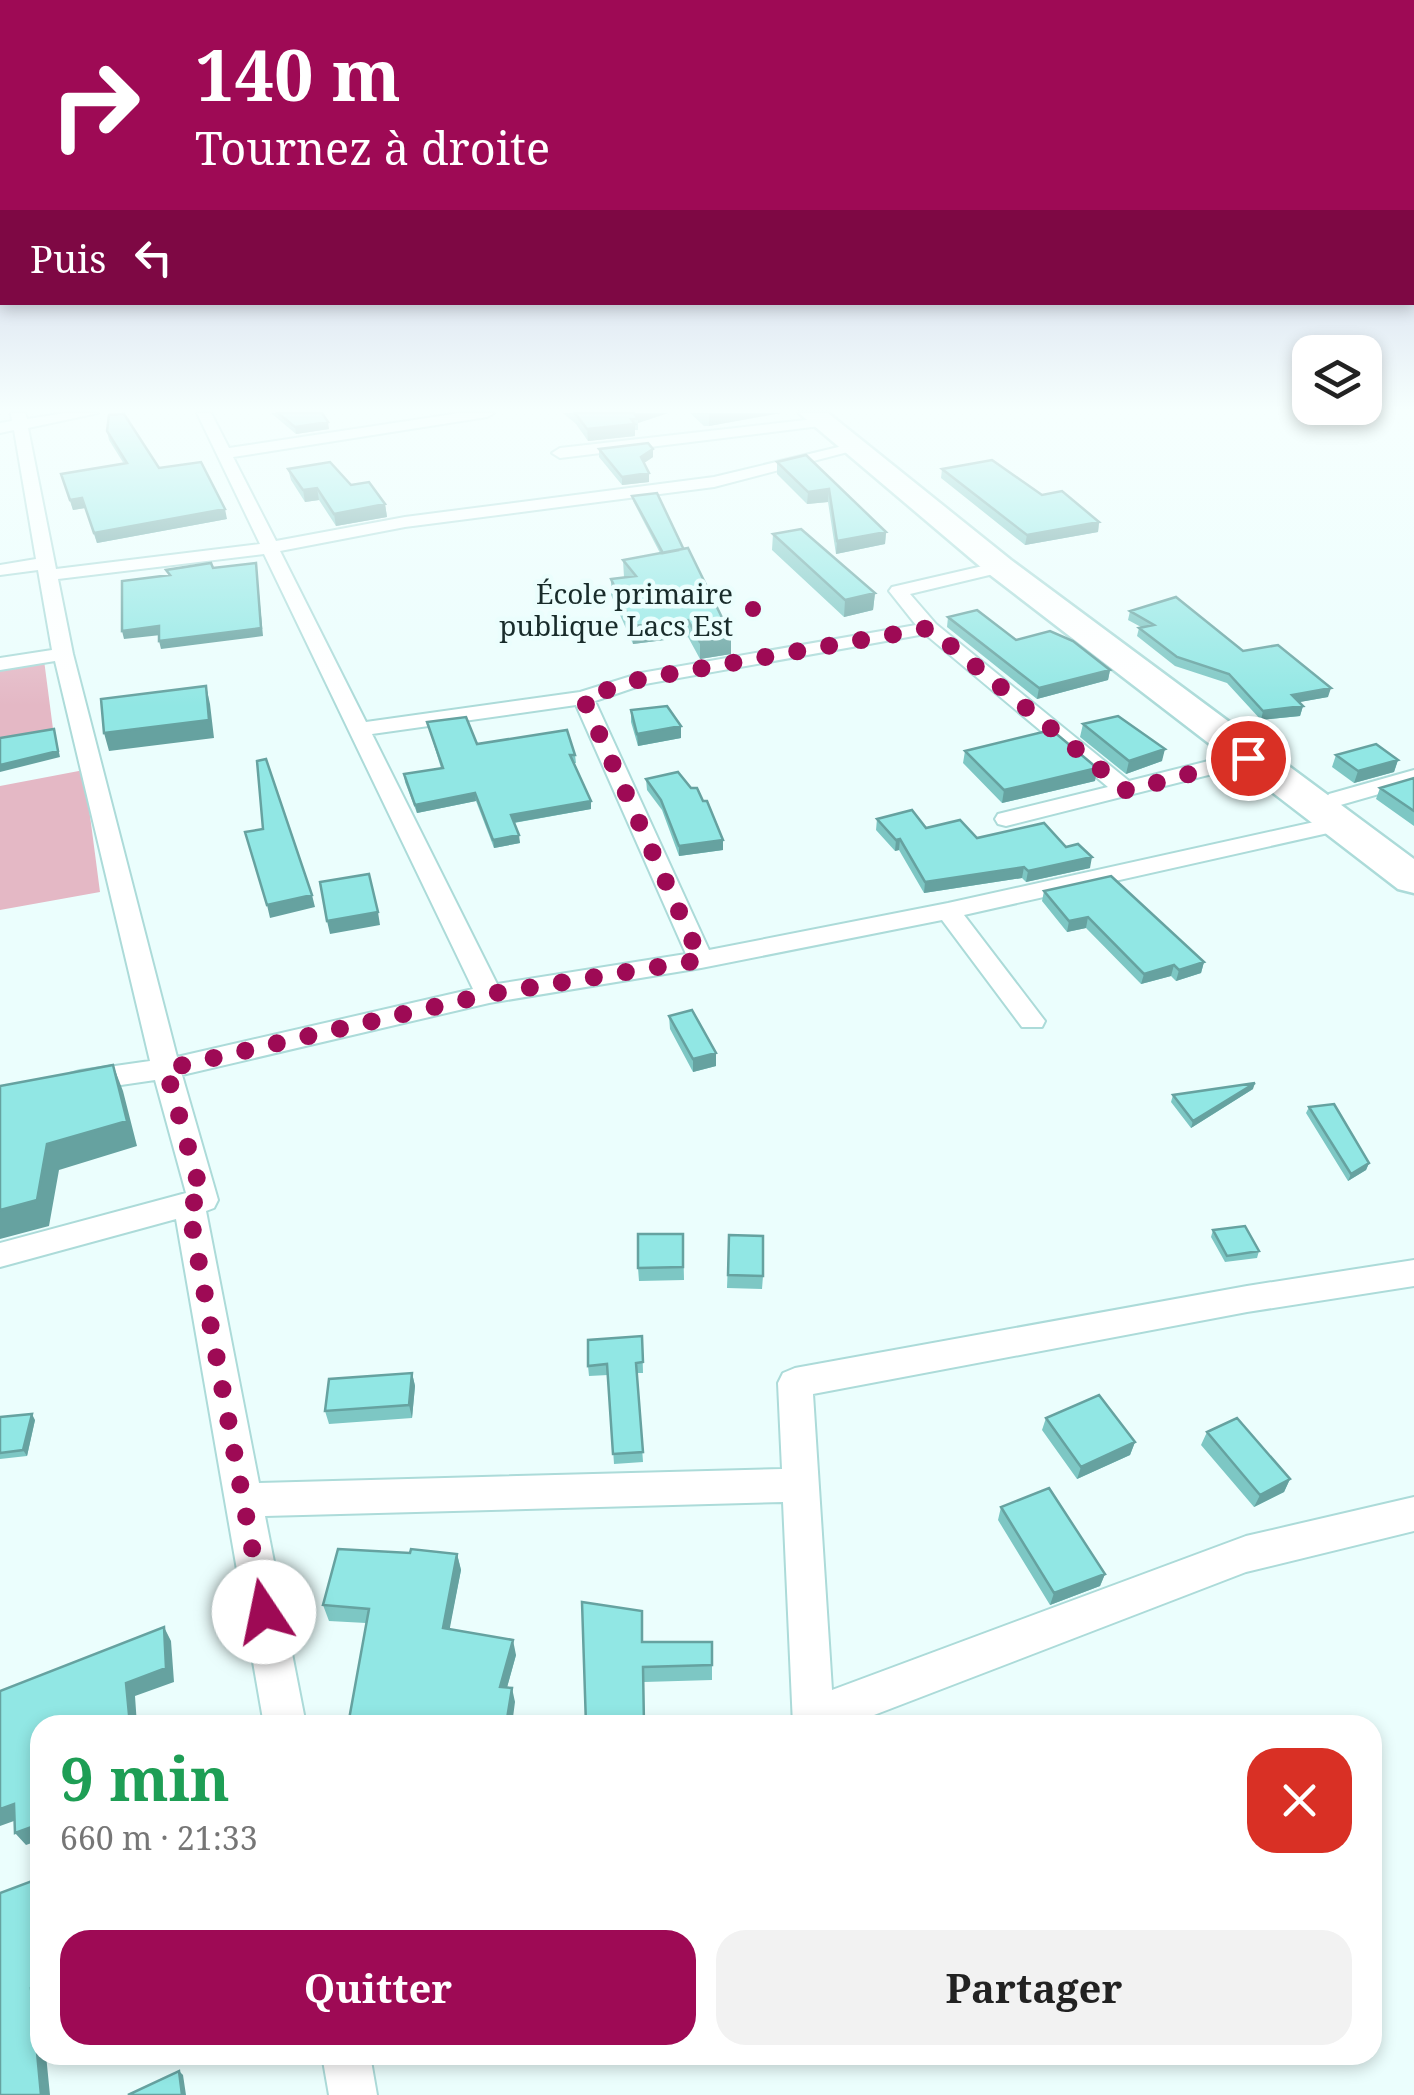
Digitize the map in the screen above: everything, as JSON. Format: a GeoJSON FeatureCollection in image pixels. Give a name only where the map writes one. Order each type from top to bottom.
{"type":"FeatureCollection","features":[{"type":"Feature","properties":{"kind":"highway"},"geometry":{"type":"LineString","coordinates":[[931,511],[1248,758],[1414,854]]}},
{"type":"Feature","properties":{"kind":"highway"},"geometry":{"type":"LineString","coordinates":[[950,511],[1337,812],[1414,880]]}},
{"type":"Feature","properties":{"kind":"street"},"geometry":{"type":"LineString","coordinates":[[0,1255],[203,1200],[166,1069],[63,654],[34,511]]}},
{"type":"Feature","properties":{"kind":"street"},"geometry":{"type":"LineString","coordinates":[[252,511],[490,994]]}},
{"type":"Feature","properties":{"kind":"street"},"geometry":{"type":"LineString","coordinates":[[0,570],[269,548],[405,522],[492,511]]}},
{"type":"Feature","properties":{"kind":"street"},"geometry":{"type":"LineString","coordinates":[[1000,567],[898,590],[929,628],[1127,791]]}},
{"type":"Feature","properties":{"kind":"street"},"geometry":{"type":"LineString","coordinates":[[362,730],[583,698],[641,679],[929,628]]}},
{"type":"Feature","properties":{"kind":"street"},"geometry":{"type":"LineString","coordinates":[[0,664],[63,654]]}},
{"type":"Feature","properties":{"kind":"street"},"geometry":{"type":"LineString","coordinates":[[583,698],[701,960]]}},
{"type":"Feature","properties":{"kind":"street"},"geometry":{"type":"LineString","coordinates":[[1006,818],[1248,758]]}},
{"type":"Feature","properties":{"kind":"street"},"geometry":{"type":"LineString","coordinates":[[55,1085],[166,1069],[490,994],[701,960],[948,911],[1337,812],[1414,777]]}},
{"type":"Feature","properties":{"kind":"street"},"geometry":{"type":"LineString","coordinates":[[948,911],[1032,1021]]}},
{"type":"Feature","properties":{"kind":"street"},"geometry":{"type":"LineString","coordinates":[[188,1204],[283,1715]]}},
{"type":"Feature","properties":{"kind":"street"},"geometry":{"type":"LineString","coordinates":[[814,1715],[795,1382],[1246,1299],[1414,1273]]}},
{"type":"Feature","properties":{"kind":"street"},"geometry":{"type":"LineString","coordinates":[[242,1500],[801,1485]]}},
{"type":"Feature","properties":{"kind":"street"},"geometry":{"type":"LineString","coordinates":[[832,1715],[1246,1554],[1414,1514]]}},
{"type":"Feature","properties":{"kind":"street"},"geometry":{"type":"LineString","coordinates":[[348,2065],[354,2095]]}},
{"type":"Feature","properties":{"kind":"shaded area"},"geometry":{"type":"Polygon","coordinates":[[[44,660],[53,729],[0,741],[0,668],[44,660]]]}},
{"type":"Feature","properties":{"kind":"shaded area"},"geometry":{"type":"Polygon","coordinates":[[[84,770],[100,892],[0,910],[0,786],[84,770]]]}},
{"type":"Feature","properties":{"kind":"building"},"geometry":{"type":"Polygon","coordinates":[[[86,511],[215,511],[94,533],[86,511]]]}},
{"type":"Feature","properties":{"kind":"building"},"geometry":{"type":"Polygon","coordinates":[[[640,511],[665,511],[683,548],[663,553],[640,511]]]}},
{"type":"Feature","properties":{"kind":"building"},"geometry":{"type":"Polygon","coordinates":[[[832,511],[864,511],[886,532],[837,541],[832,511]]]}},
{"type":"Feature","properties":{"kind":"building"},"geometry":{"type":"Polygon","coordinates":[[[996,511],[1086,511],[1099,522],[1027,535],[996,511]]]}},
{"type":"Feature","properties":{"kind":"building"},"geometry":{"type":"Polygon","coordinates":[[[801,529],[875,593],[845,600],[773,534],[801,529]]]}},
{"type":"Feature","properties":{"kind":"building"},"geometry":{"type":"Polygon","coordinates":[[[688,548],[731,636],[700,642],[688,620],[633,626],[611,579],[636,576],[623,560],[688,548]]]}},
{"type":"Feature","properties":{"kind":"building"},"geometry":{"type":"Polygon","coordinates":[[[211,563],[213,568],[256,563],[261,628],[159,641],[159,626],[122,631],[122,581],[170,575],[166,570],[211,563]]]}},
{"type":"Feature","properties":{"kind":"building"},"geometry":{"type":"Polygon","coordinates":[[[1176,597],[1243,651],[1278,645],[1331,688],[1292,695],[1303,706],[1263,711],[1229,674],[1177,657],[1139,628],[1154,625],[1130,611],[1176,597]]]}},
{"type":"Feature","properties":{"kind":"building"},"geometry":{"type":"Polygon","coordinates":[[[977,610],[1016,640],[1050,631],[1073,641],[1110,670],[1039,688],[948,617],[977,610]]]}},
{"type":"Feature","properties":{"kind":"building"},"geometry":{"type":"Polygon","coordinates":[[[206,686],[209,720],[104,733],[101,699],[206,686]]]}},
{"type":"Feature","properties":{"kind":"building"},"geometry":{"type":"Polygon","coordinates":[[[667,706],[681,726],[637,734],[631,710],[667,706]]]}},
{"type":"Feature","properties":{"kind":"building"},"geometry":{"type":"Polygon","coordinates":[[[1118,716],[1165,749],[1129,761],[1083,724],[1118,716]]]}},
{"type":"Feature","properties":{"kind":"building"},"geometry":{"type":"Polygon","coordinates":[[[466,717],[477,744],[567,730],[575,755],[570,755],[591,801],[511,815],[519,835],[493,840],[475,793],[415,805],[404,774],[443,768],[427,722],[466,717]]]}},
{"type":"Feature","properties":{"kind":"building"},"geometry":{"type":"Polygon","coordinates":[[[54,729],[58,751],[0,765],[0,738],[54,729]]]}},
{"type":"Feature","properties":{"kind":"building"},"geometry":{"type":"Polygon","coordinates":[[[1053,731],[1097,768],[1004,790],[965,751],[1053,731]]]}},
{"type":"Feature","properties":{"kind":"building"},"geometry":{"type":"Polygon","coordinates":[[[1376,744],[1398,760],[1358,771],[1336,755],[1376,744]]]}},
{"type":"Feature","properties":{"kind":"building"},"geometry":{"type":"Polygon","coordinates":[[[266,759],[312,895],[267,905],[245,832],[263,829],[257,761],[266,759]]]}},
{"type":"Feature","properties":{"kind":"building"},"geometry":{"type":"Polygon","coordinates":[[[678,772],[707,801],[723,840],[679,846],[661,800],[646,779],[678,772]]]}},
{"type":"Feature","properties":{"kind":"building"},"geometry":{"type":"Polygon","coordinates":[[[1414,778],[1414,811],[1380,788],[1414,778]]]}},
{"type":"Feature","properties":{"kind":"building"},"geometry":{"type":"Polygon","coordinates":[[[912,810],[926,828],[960,820],[977,838],[1044,823],[1066,847],[1078,844],[1092,857],[1028,871],[1024,867],[925,882],[900,839],[896,840],[877,819],[912,810]]]}},
{"type":"Feature","properties":{"kind":"building"},"geometry":{"type":"Polygon","coordinates":[[[369,874],[378,912],[327,921],[320,882],[369,874]]]}},
{"type":"Feature","properties":{"kind":"building"},"geometry":{"type":"Polygon","coordinates":[[[1111,876],[1204,962],[1144,974],[1088,917],[1069,921],[1044,891],[1111,876]]]}},
{"type":"Feature","properties":{"kind":"building"},"geometry":{"type":"Polygon","coordinates":[[[692,1010],[716,1053],[693,1059],[669,1016],[692,1010]]]}},
{"type":"Feature","properties":{"kind":"building"},"geometry":{"type":"Polygon","coordinates":[[[113,1065],[127,1121],[47,1144],[37,1200],[0,1210],[0,1086],[113,1065]]]}},
{"type":"Feature","properties":{"kind":"building"},"geometry":{"type":"Polygon","coordinates":[[[1255,1083],[1193,1121],[1173,1095],[1255,1083]]]}},
{"type":"Feature","properties":{"kind":"building"},"geometry":{"type":"Polygon","coordinates":[[[1334,1104],[1369,1163],[1351,1174],[1309,1107],[1334,1104]]]}},
{"type":"Feature","properties":{"kind":"building"},"geometry":{"type":"Polygon","coordinates":[[[1245,1226],[1259,1251],[1227,1256],[1213,1230],[1245,1226]]]}},
{"type":"Feature","properties":{"kind":"building"},"geometry":{"type":"Polygon","coordinates":[[[638,1234],[683,1234],[683,1267],[638,1268],[638,1234]]]}},
{"type":"Feature","properties":{"kind":"building"},"geometry":{"type":"Polygon","coordinates":[[[729,1235],[763,1236],[763,1276],[728,1275],[729,1235]]]}},
{"type":"Feature","properties":{"kind":"building"},"geometry":{"type":"Polygon","coordinates":[[[642,1336],[643,1362],[636,1363],[643,1452],[613,1454],[607,1364],[588,1366],[588,1340],[642,1336]]]}},
{"type":"Feature","properties":{"kind":"building"},"geometry":{"type":"Polygon","coordinates":[[[412,1373],[409,1405],[325,1411],[329,1379],[412,1373]]]}},
{"type":"Feature","properties":{"kind":"building"},"geometry":{"type":"Polygon","coordinates":[[[1099,1395],[1135,1442],[1081,1467],[1046,1418],[1099,1395]]]}},
{"type":"Feature","properties":{"kind":"building"},"geometry":{"type":"Polygon","coordinates":[[[32,1414],[23,1450],[0,1453],[0,1417],[32,1414]]]}},
{"type":"Feature","properties":{"kind":"building"},"geometry":{"type":"Polygon","coordinates":[[[1237,1418],[1290,1479],[1260,1495],[1207,1432],[1237,1418]]]}},
{"type":"Feature","properties":{"kind":"building"},"geometry":{"type":"Polygon","coordinates":[[[1049,1488],[1105,1574],[1054,1593],[1001,1507],[1049,1488]]]}},
{"type":"Feature","properties":{"kind":"building"},"geometry":{"type":"Polygon","coordinates":[[[338,1549],[410,1553],[411,1549],[457,1554],[443,1628],[513,1640],[500,1687],[512,1688],[508,1715],[350,1715],[369,1609],[323,1605],[338,1549]]]}},
{"type":"Feature","properties":{"kind":"building"},"geometry":{"type":"Polygon","coordinates":[[[582,1602],[642,1611],[642,1642],[712,1642],[712,1665],[643,1667],[644,1715],[586,1715],[582,1602]]]}},
{"type":"Feature","properties":{"kind":"building"},"geometry":{"type":"Polygon","coordinates":[[[164,1627],[166,1668],[126,1683],[129,1715],[30,1715],[30,1828],[15,1833],[14,1804],[0,1809],[0,1691],[164,1627]]]}},
{"type":"Feature","properties":{"kind":"building"},"geometry":{"type":"Polygon","coordinates":[[[30,1882],[30,2065],[38,2065],[41,2095],[0,2095],[0,1893],[30,1882]]]}},
{"type":"Feature","properties":{"kind":"building"},"geometry":{"type":"Polygon","coordinates":[[[179,2071],[182,2095],[128,2095],[179,2071]]]}},
{"type":"Feature","properties":{"kind":"place","name":"École primaire publique Lacs Est"},"geometry":{"type":"Point","coordinates":[753,609]}},
{"type":"Feature","properties":{"kind":"route"},"geometry":{"type":"LineString","coordinates":[[264,1612],[188,1204],[203,1200],[166,1069],[490,994],[701,960],[583,698],[641,679],[929,628],[1127,791],[1248,758]]}}]}
